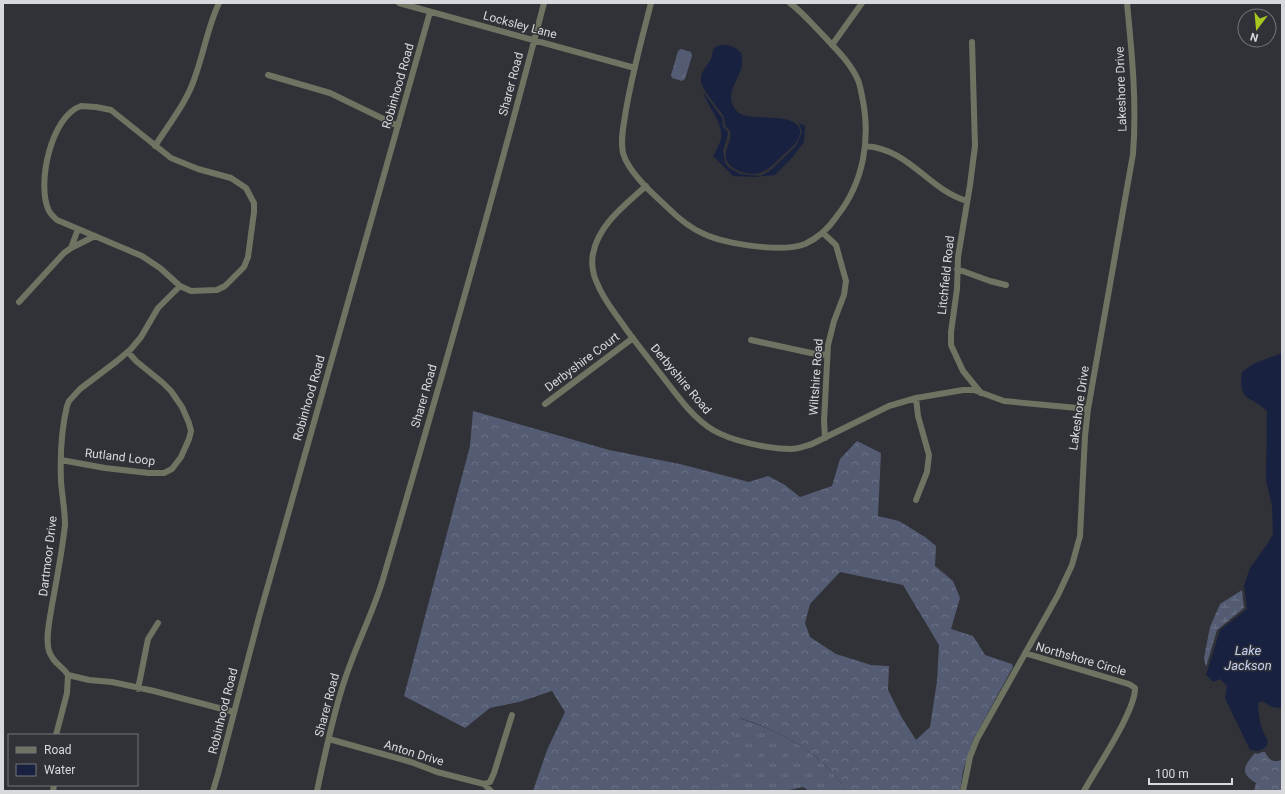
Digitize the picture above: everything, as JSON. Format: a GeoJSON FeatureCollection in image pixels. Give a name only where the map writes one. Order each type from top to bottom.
{"type":"FeatureCollection","features":[{"type":"Feature","properties":{"kind":"street"},"geometry":{"type":"LineString","coordinates":[[155,146],[190,90],[195,78],[217,3]]}},
{"type":"Feature","properties":{"kind":"street","name":"Locksley Lane"},"geometry":{"type":"LineString","coordinates":[[399,3],[635,68]]}},
{"type":"Feature","properties":{"kind":"street","name":"Sharer Road"},"geometry":{"type":"LineString","coordinates":[[317,791],[343,682],[374,605],[384,574],[492,199],[544,3]]}},
{"type":"Feature","properties":{"kind":"street"},"geometry":{"type":"LineString","coordinates":[[651,3],[629,93],[622,142],[623,153],[627,162],[646,186],[683,222],[703,234],[717,239],[755,246],[792,248],[806,244],[823,233],[842,211],[854,190],[862,165],[865,146],[866,119],[858,81],[844,57],[790,3]]}},
{"type":"Feature","properties":{"kind":"street"},"geometry":{"type":"LineString","coordinates":[[832,45],[862,3]]}},
{"type":"Feature","properties":{"kind":"street","name":"Lakeshore Drive"},"geometry":{"type":"LineString","coordinates":[[963,791],[970,757],[977,739],[1068,576],[1077,550],[1081,523],[1084,450],[1088,409],[1133,154],[1135,112],[1127,3]]}},
{"type":"Feature","properties":{"kind":"street","name":"Robinhood Road"},"geometry":{"type":"LineString","coordinates":[[212,791],[218,774],[261,610],[430,12]]}},
{"type":"Feature","properties":{"kind":"street","name":"Litchfield Road"},"geometry":{"type":"LineString","coordinates":[[972,42],[975,146],[958,257],[957,289],[950,332],[951,345],[963,371],[981,393]]}},
{"type":"Feature","properties":{"kind":"street"},"geometry":{"type":"LineString","coordinates":[[268,75],[330,93],[398,126]]}},
{"type":"Feature","properties":{"kind":"street"},"geometry":{"type":"LineString","coordinates":[[81,106],[111,110],[171,158],[198,169],[231,178],[246,188],[254,203],[253,226],[248,257],[244,267],[226,286],[217,290],[191,291],[180,286],[160,268],[142,256],[78,229],[51,216],[46,201],[44,181],[48,156],[56,134],[72,110],[81,106]]}},
{"type":"Feature","properties":{"kind":"street"},"geometry":{"type":"LineString","coordinates":[[865,146],[882,148],[899,156],[946,192],[967,201]]}},
{"type":"Feature","properties":{"kind":"street","name":"Derbyshire Road"},"geometry":{"type":"LineString","coordinates":[[646,186],[621,208],[606,224],[597,241],[593,254],[593,267],[597,284],[608,305],[689,409],[703,423],[718,433],[743,441],[792,449],[812,444],[872,413],[889,406],[916,398],[968,390],[981,393]]}},
{"type":"Feature","properties":{"kind":"street"},"geometry":{"type":"LineString","coordinates":[[71,248],[78,229]]}},
{"type":"Feature","properties":{"kind":"street","name":"Wiltshire Road"},"geometry":{"type":"LineString","coordinates":[[823,233],[836,245],[846,281],[844,295],[834,320],[827,355],[824,421],[825,438]]}},
{"type":"Feature","properties":{"kind":"street"},"geometry":{"type":"LineString","coordinates":[[19,302],[64,253],[95,236]]}},
{"type":"Feature","properties":{"kind":"street"},"geometry":{"type":"LineString","coordinates":[[957,269],[1006,285]]}},
{"type":"Feature","properties":{"kind":"street","name":"Dartmoor Drive"},"geometry":{"type":"LineString","coordinates":[[68,675],[55,663],[48,650],[65,525],[61,481],[61,435],[66,411],[69,401],[80,389],[128,352],[141,337],[158,308],[180,286]]}},
{"type":"Feature","properties":{"kind":"street","name":"Derbyshire Court"},"geometry":{"type":"LineString","coordinates":[[545,404],[633,338]]}},
{"type":"Feature","properties":{"kind":"street"},"geometry":{"type":"LineString","coordinates":[[751,340],[827,355]]}},
{"type":"Feature","properties":{"kind":"street","name":"Rutland Loop"},"geometry":{"type":"LineString","coordinates":[[61,460],[124,471],[164,473],[175,466],[181,457],[191,431],[191,427],[184,412],[171,391],[164,383],[136,361],[128,352]]}},
{"type":"Feature","properties":{"kind":"street"},"geometry":{"type":"LineString","coordinates":[[981,393],[1004,401],[1088,409]]}},
{"type":"Feature","properties":{"kind":"street"},"geometry":{"type":"LineString","coordinates":[[916,398],[918,416],[929,455],[927,472],[916,500]]}},
{"type":"Feature","properties":{"kind":"street"},"geometry":{"type":"LineString","coordinates":[[138,688],[148,639],[158,623]]}},
{"type":"Feature","properties":{"kind":"street","name":"Northshore Circle"},"geometry":{"type":"LineString","coordinates":[[1025,653],[1129,684],[1135,688],[1134,696],[1120,728],[1084,791]]}},
{"type":"Feature","properties":{"kind":"street"},"geometry":{"type":"LineString","coordinates":[[56,734],[67,694],[68,675],[154,691],[234,712]]}},
{"type":"Feature","properties":{"kind":"street"},"geometry":{"type":"LineString","coordinates":[[490,791],[484,784],[490,782],[494,773],[512,715]]}},
{"type":"Feature","properties":{"kind":"street","name":"Anton Drive"},"geometry":{"type":"LineString","coordinates":[[329,739],[411,762],[437,772],[484,784]]}},
{"type":"Feature","properties":{"kind":"green space"},"geometry":{"type":"Polygon","coordinates":[[[681,49],[691,52],[692,56],[685,79],[682,81],[672,78],[671,75],[678,51],[681,49]]]}},
{"type":"Feature","properties":{"kind":"green space"},"geometry":{"type":"Polygon","coordinates":[[[680,54],[689,57],[683,76],[674,73],[680,54]]]}},
{"type":"Feature","properties":{"kind":"green space"},"geometry":{"type":"Polygon","coordinates":[[[473,411],[609,450],[680,464],[749,482],[768,476],[785,485],[800,497],[832,486],[840,459],[857,441],[881,453],[878,516],[899,521],[925,537],[936,546],[935,566],[953,581],[960,598],[951,629],[973,636],[985,655],[1012,664],[1013,667],[974,738],[963,771],[960,791],[843,791],[844,787],[819,759],[809,751],[775,732],[740,718],[710,791],[533,791],[547,750],[565,712],[552,691],[519,702],[490,708],[465,728],[404,696],[470,446],[473,411]],[[840,572],[810,604],[805,623],[810,637],[836,654],[871,665],[889,666],[888,690],[902,718],[916,740],[930,727],[937,681],[939,645],[903,585],[840,572]]]}},
{"type":"Feature","properties":{"kind":"green space"},"geometry":{"type":"Polygon","coordinates":[[[1242,590],[1244,608],[1217,630],[1206,667],[1204,658],[1210,627],[1220,604],[1242,590]]]}},
{"type":"Feature","properties":{"kind":"green space"},"geometry":{"type":"Polygon","coordinates":[[[739,718],[775,732],[809,751],[819,759],[844,787],[843,791],[809,791],[803,787],[785,791],[710,791],[739,718]]]}},
{"type":"Feature","properties":{"kind":"green space"},"geometry":{"type":"Polygon","coordinates":[[[1265,752],[1272,760],[1282,760],[1282,791],[1254,791],[1256,783],[1247,776],[1245,769],[1255,753],[1258,754],[1265,752]]]}},
{"type":"Feature","properties":{"kind":"water"},"geometry":{"type":"Polygon","coordinates":[[[721,45],[732,46],[741,53],[742,67],[731,94],[732,103],[737,111],[745,116],[791,121],[797,125],[800,131],[800,135],[794,146],[772,166],[762,172],[752,174],[746,173],[735,169],[728,162],[726,158],[726,151],[731,134],[730,131],[726,127],[723,115],[707,94],[701,82],[702,73],[710,61],[714,49],[721,45]]]}},
{"type":"Feature","properties":{"kind":"water"},"geometry":{"type":"Polygon","coordinates":[[[703,92],[722,118],[723,127],[728,134],[723,151],[725,163],[729,168],[740,174],[760,176],[770,171],[796,146],[802,132],[799,123],[805,126],[804,142],[792,158],[775,175],[755,177],[733,176],[713,156],[721,139],[721,133],[718,121],[703,92]]]}},
{"type":"Feature","properties":{"kind":"water","name":"Lake Jackson"},"geometry":{"type":"Polygon","coordinates":[[[1282,353],[1282,708],[1272,707],[1262,701],[1258,703],[1260,723],[1268,741],[1266,747],[1259,751],[1250,750],[1225,698],[1227,686],[1220,679],[1213,682],[1206,675],[1220,630],[1247,609],[1244,585],[1250,568],[1273,534],[1272,506],[1266,480],[1267,411],[1247,397],[1244,393],[1241,382],[1242,372],[1253,364],[1282,353]]]}}]}
